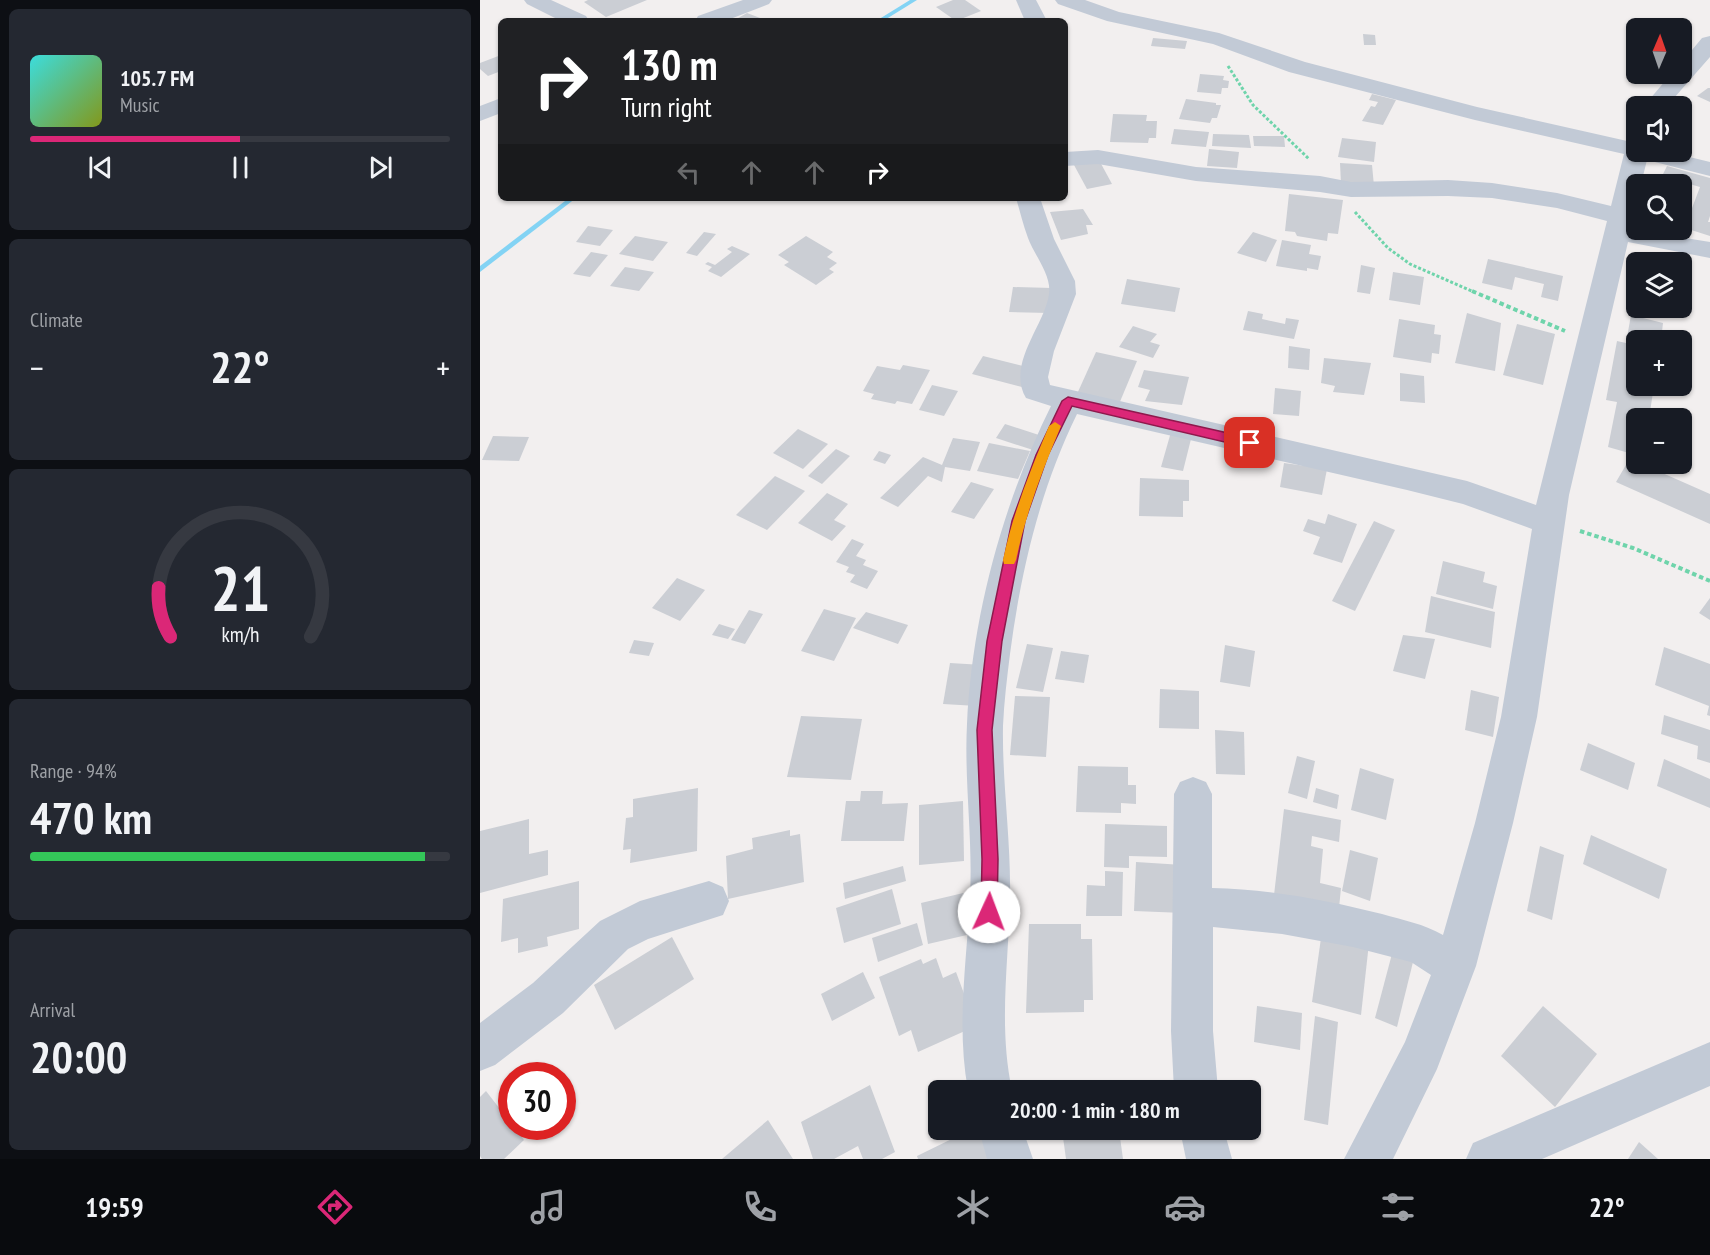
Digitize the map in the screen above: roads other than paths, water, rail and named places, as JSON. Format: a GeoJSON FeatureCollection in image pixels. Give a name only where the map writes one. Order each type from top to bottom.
{"type":"FeatureCollection","features":[{"type":"Feature","properties":{"kind":"street"},"geometry":{"type":"LineString","coordinates":[[534,0],[572,18]]}},
{"type":"Feature","properties":{"kind":"street"},"geometry":{"type":"LineString","coordinates":[[714,18],[762,0]]}},
{"type":"Feature","properties":{"kind":"street"},"geometry":{"type":"LineString","coordinates":[[1026,0],[1035,18]]}},
{"type":"Feature","properties":{"kind":"street"},"geometry":{"type":"LineString","coordinates":[[1065,0],[1114,17],[1220,39],[1297,67],[1475,113],[1626,148]]}},
{"type":"Feature","properties":{"kind":"street"},"geometry":{"type":"LineString","coordinates":[[1664,96],[1710,43]]}},
{"type":"Feature","properties":{"kind":"street"},"geometry":{"type":"LineString","coordinates":[[480,114],[498,106]]}},
{"type":"Feature","properties":{"kind":"street"},"geometry":{"type":"LineString","coordinates":[[1068,159],[1098,157],[1196,174],[1333,188],[1439,188],[1517,192],[1562,201],[1619,224],[1710,250]]}},
{"type":"Feature","properties":{"kind":"street"},"geometry":{"type":"LineString","coordinates":[[1366,1159],[1380,1138],[1422,1054],[1455,966],[1494,823],[1520,717],[1548,522],[1635,162]]}},
{"type":"Feature","properties":{"kind":"street"},"geometry":{"type":"LineString","coordinates":[[1682,162],[1710,169]]}},
{"type":"Feature","properties":{"kind":"street"},"geometry":{"type":"LineString","coordinates":[[1029,201],[1041,239],[1062,281],[1063,294],[1040,351],[1034,377],[1036,391],[1068,401],[1407,478],[1485,498],[1548,522]]}},
{"type":"Feature","properties":{"kind":"street"},"geometry":{"type":"LineString","coordinates":[[989,1080],[985,1049],[984,996],[990,896],[985,740],[988,698],[1001,601],[1018,521],[1042,455],[1068,401]]}},
{"type":"Feature","properties":{"kind":"street"},"geometry":{"type":"LineString","coordinates":[[1192,794],[1192,1031],[1195,1080]]}},
{"type":"Feature","properties":{"kind":"street"},"geometry":{"type":"LineString","coordinates":[[480,1050],[548,998],[614,935],[640,921],[709,901]]}},
{"type":"Feature","properties":{"kind":"street"},"geometry":{"type":"LineString","coordinates":[[1192,907],[1232,908],[1282,914],[1353,927],[1419,944],[1455,966]]}},
{"type":"Feature","properties":{"kind":"street"},"geometry":{"type":"LineString","coordinates":[[1489,1159],[1710,1064]]}},
{"type":"Feature","properties":{"kind":"street"},"geometry":{"type":"LineString","coordinates":[[1004,1140],[1010,1159]]}},
{"type":"Feature","properties":{"kind":"street"},"geometry":{"type":"LineString","coordinates":[[1204,1140],[1209,1159]]}},
{"type":"Feature","properties":{"kind":"waterway"},"geometry":{"type":"LineString","coordinates":[[884,18],[914,0]]}},
{"type":"Feature","properties":{"kind":"waterway"},"geometry":{"type":"LineString","coordinates":[[480,270],[569,201]]}}]}
